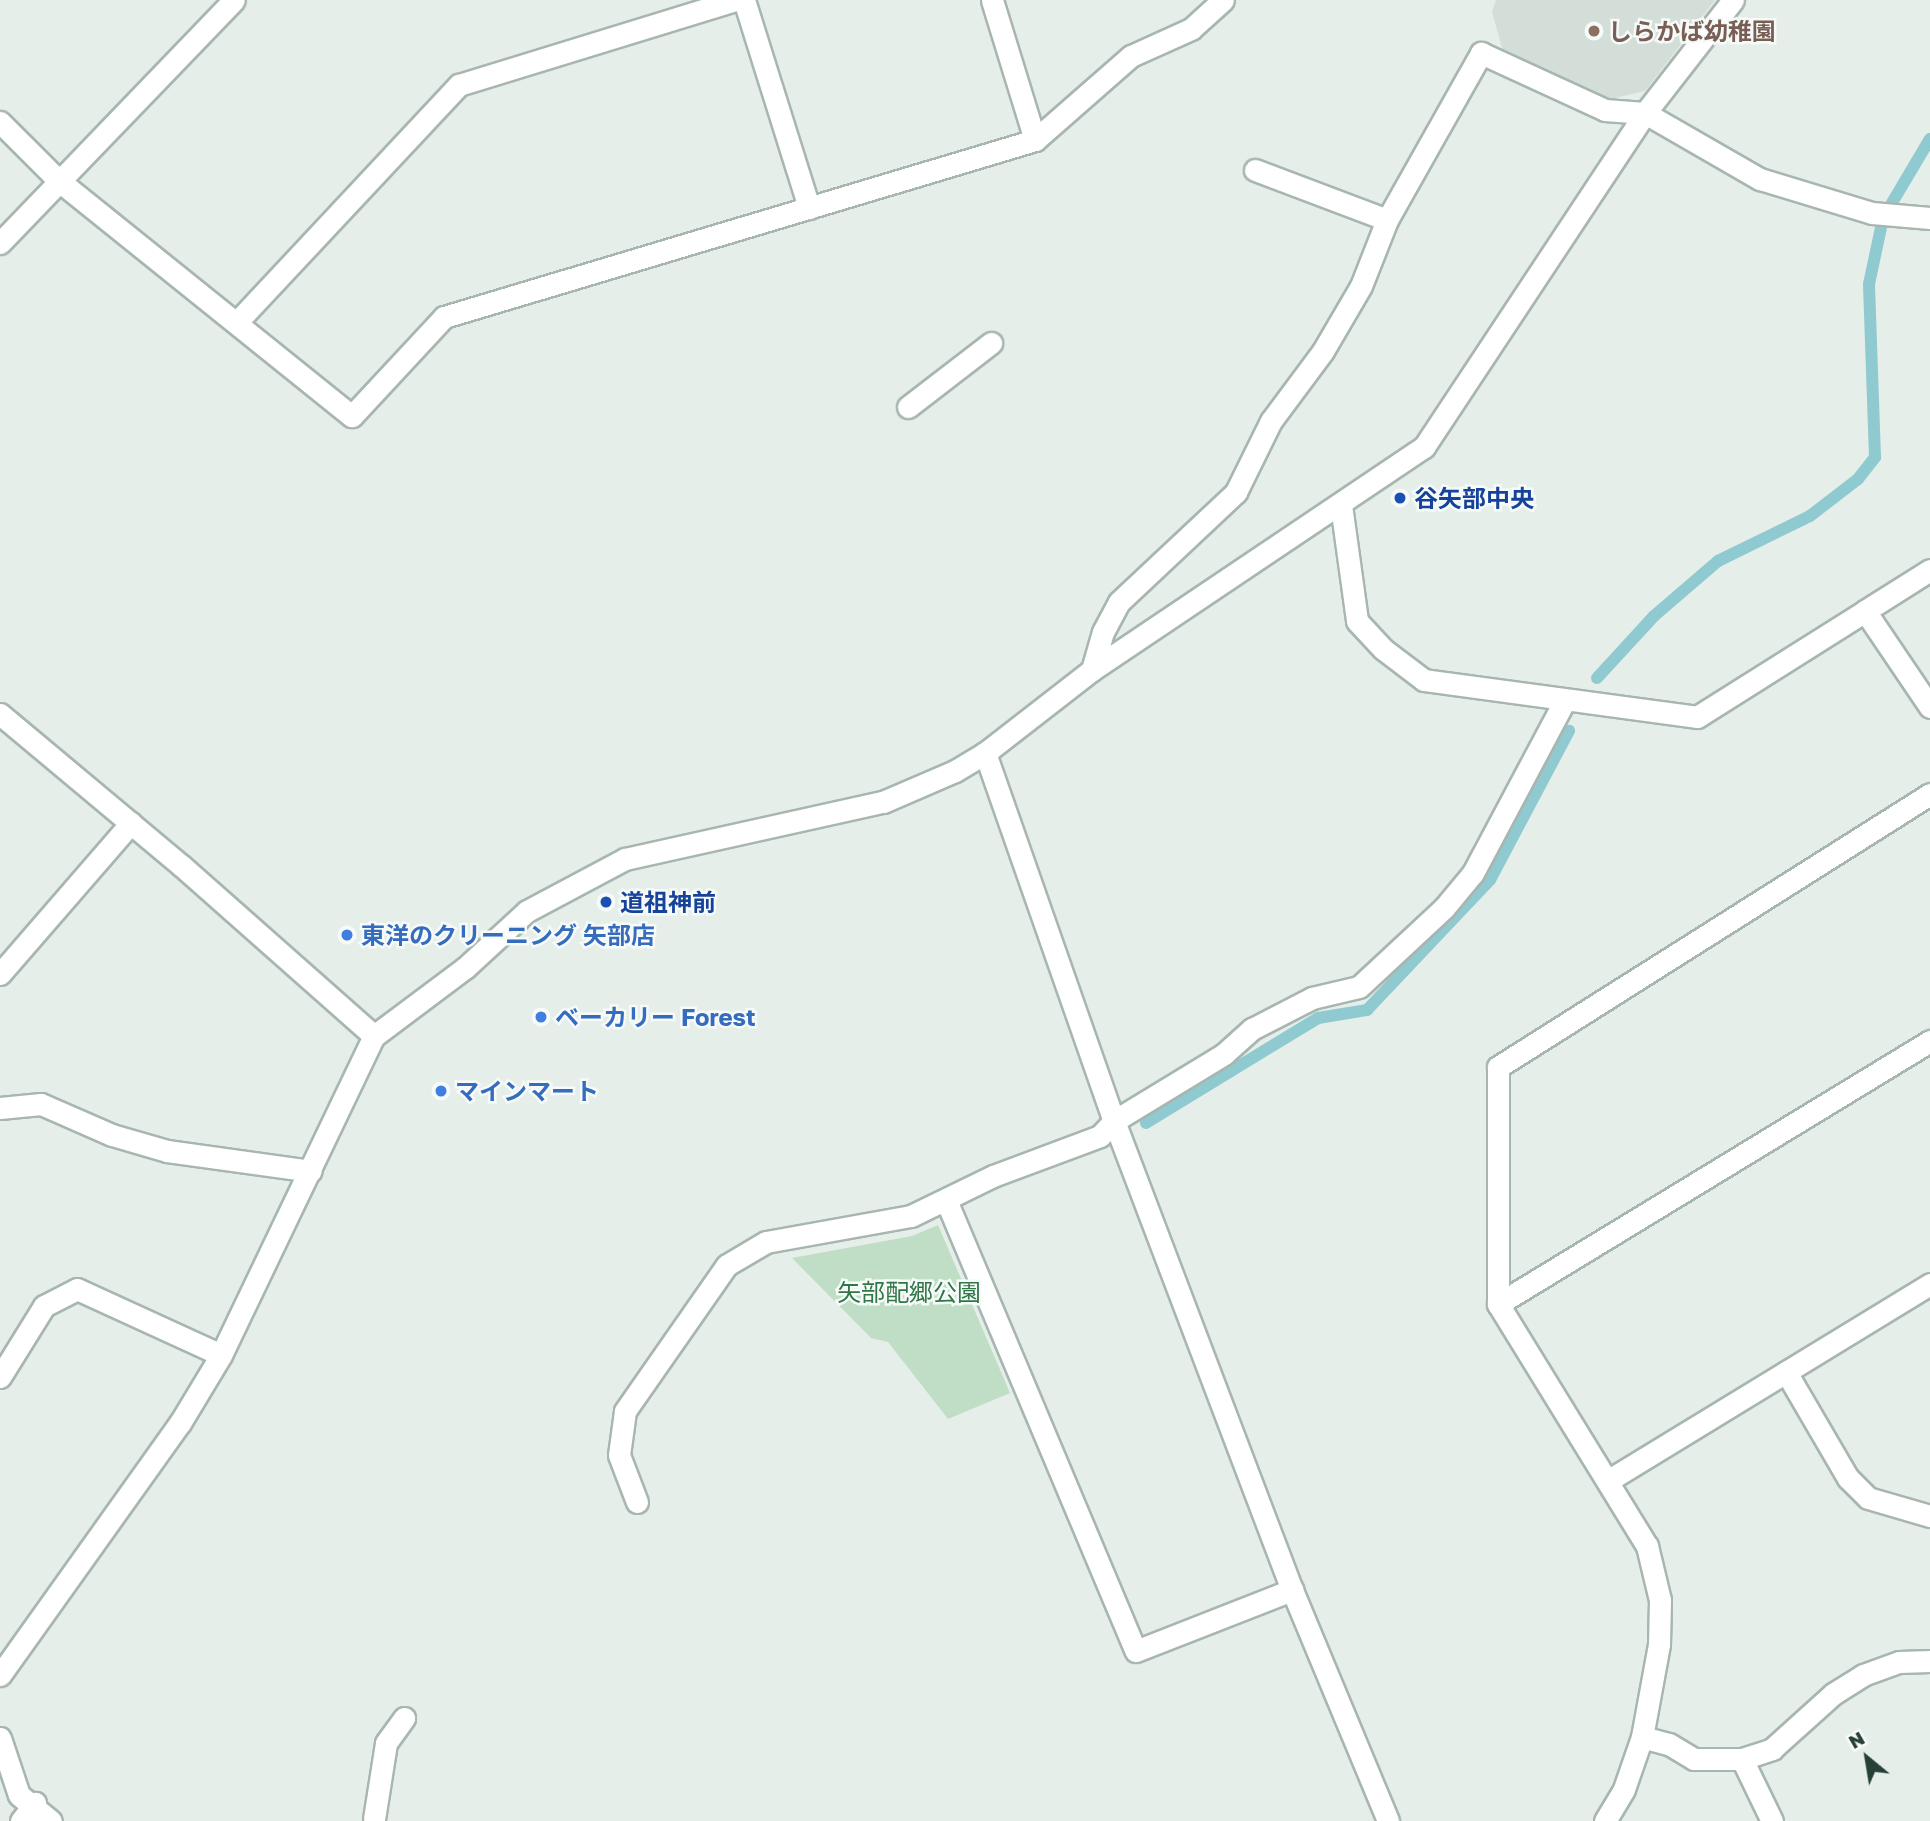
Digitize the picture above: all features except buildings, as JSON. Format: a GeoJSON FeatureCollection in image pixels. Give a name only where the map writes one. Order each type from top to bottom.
{"type":"FeatureCollection","features":[{"type":"Feature","properties":{"kind":"street"},"geometry":{"type":"LineString","coordinates":[[0,243],[234,0]]}},
{"type":"Feature","properties":{"kind":"street"},"geometry":{"type":"LineString","coordinates":[[237,322],[459,85],[735,0]]}},
{"type":"Feature","properties":{"kind":"street"},"geometry":{"type":"LineString","coordinates":[[744,0],[808,208]]}},
{"type":"Feature","properties":{"kind":"street"},"geometry":{"type":"LineString","coordinates":[[992,0],[1035,140]]}},
{"type":"Feature","properties":{"kind":"street"},"geometry":{"type":"LineString","coordinates":[[0,122],[58,180],[352,416],[444,317],[1035,140],[1131,56],[1191,29],[1223,0]]}},
{"type":"Feature","properties":{"kind":"street"},"geometry":{"type":"LineString","coordinates":[[0,1675],[180,1423],[221,1355],[374,1037],[465,968],[527,911],[578,881],[625,859],[883,802],[985,753],[1092,670],[1424,447],[1644,113],[1733,0]]}},
{"type":"Feature","properties":{"kind":"street"},"geometry":{"type":"LineString","coordinates":[[1092,670],[1102,632],[1119,602],[1236,492],[1271,421],[1323,351],[1361,286],[1387,220],[1481,54],[1605,110],[1644,113],[1760,178],[1872,213],[1930,218]]}},
{"type":"Feature","properties":{"kind":"street"},"geometry":{"type":"LineString","coordinates":[[1255,170],[1387,220]]}},
{"type":"Feature","properties":{"kind":"street"},"geometry":{"type":"LineString","coordinates":[[908,407],[991,344]]}},
{"type":"Feature","properties":{"kind":"street"},"geometry":{"type":"LineString","coordinates":[[1341,505],[1357,621],[1383,649],[1424,680],[1697,717],[1930,570]]}},
{"type":"Feature","properties":{"kind":"street"},"geometry":{"type":"LineString","coordinates":[[1866,611],[1930,707]]}},
{"type":"Feature","properties":{"kind":"street"},"geometry":{"type":"LineString","coordinates":[[637,1502],[619,1455],[625,1410],[727,1265],[766,1242],[911,1216],[993,1176],[1100,1136],[1114,1121],[1224,1054],[1252,1029],[1312,998],[1359,987],[1444,908],[1473,873],[1565,700]]}},
{"type":"Feature","properties":{"kind":"street"},"geometry":{"type":"LineString","coordinates":[[0,714],[131,823],[374,1037]]}},
{"type":"Feature","properties":{"kind":"street"},"geometry":{"type":"LineString","coordinates":[[985,753],[1114,1121],[1292,1590],[1388,1821]]}},
{"type":"Feature","properties":{"kind":"street"},"geometry":{"type":"LineString","coordinates":[[1605,1821],[1624,1789],[1642,1737],[1659,1644],[1660,1600],[1647,1546],[1609,1480],[1498,1304],[1498,1067],[1930,794]]}},
{"type":"Feature","properties":{"kind":"street"},"geometry":{"type":"LineString","coordinates":[[0,974],[131,823]]}},
{"type":"Feature","properties":{"kind":"street"},"geometry":{"type":"LineString","coordinates":[[1498,1304],[1930,1041]]}},
{"type":"Feature","properties":{"kind":"street"},"geometry":{"type":"LineString","coordinates":[[0,1108],[41,1104],[112,1135],[167,1151],[311,1171]]}},
{"type":"Feature","properties":{"kind":"street"},"geometry":{"type":"LineString","coordinates":[[946,1200],[1136,1651],[1292,1590]]}},
{"type":"Feature","properties":{"kind":"street"},"geometry":{"type":"LineString","coordinates":[[1609,1480],[1930,1284]]}},
{"type":"Feature","properties":{"kind":"street"},"geometry":{"type":"LineString","coordinates":[[0,1377],[44,1306],[77,1289],[221,1355]]}},
{"type":"Feature","properties":{"kind":"street"},"geometry":{"type":"LineString","coordinates":[[1786,1372],[1848,1478],[1868,1498],[1930,1516]]}},
{"type":"Feature","properties":{"kind":"street"},"geometry":{"type":"LineString","coordinates":[[1642,1737],[1669,1744],[1695,1759],[1742,1759],[1772,1749],[1833,1694],[1863,1675],[1899,1662],[1930,1661]]}},
{"type":"Feature","properties":{"kind":"street"},"geometry":{"type":"LineString","coordinates":[[373,1820],[386,1743],[404,1718]]}},
{"type":"Feature","properties":{"kind":"street"},"geometry":{"type":"LineString","coordinates":[[0,1738],[19,1795],[35,1803],[51,1821]]}},
{"type":"Feature","properties":{"kind":"street"},"geometry":{"type":"LineString","coordinates":[[1742,1759],[1772,1821]]}},
{"type":"Feature","properties":{"kind":"street"},"geometry":{"type":"LineString","coordinates":[[21,1821],[35,1803]]}},
{"type":"Feature","properties":{"kind":"shaded area","name":"しらかば幼稚園"},"geometry":{"type":"Polygon","coordinates":[[[1496,0],[1715,0],[1645,91],[1611,99],[1503,51],[1492,12],[1496,0]]]}},
{"type":"Feature","properties":{"kind":"green space","name":"矢部配郷公園"},"geometry":{"type":"Polygon","coordinates":[[[938,1225],[1010,1393],[948,1419],[888,1342],[871,1338],[792,1258],[912,1236],[938,1225]]]}},
{"type":"Feature","properties":{"kind":"waterway"},"geometry":{"type":"LineString","coordinates":[[1597,678],[1654,616],[1718,561],[1810,516],[1858,479],[1875,457],[1869,284],[1883,218],[1930,139]]}},
{"type":"Feature","properties":{"kind":"waterway"},"geometry":{"type":"LineString","coordinates":[[1146,1123],[1318,1018],[1367,1010],[1490,880],[1569,731]]}},
{"type":"Feature","properties":{"kind":"place","name":"しらかば幼稚園"},"geometry":{"type":"Point","coordinates":[1594,31]}},
{"type":"Feature","properties":{"kind":"place","name":"谷矢部中央"},"geometry":{"type":"Point","coordinates":[1400,498]}},
{"type":"Feature","properties":{"kind":"place","name":"道祖神前"},"geometry":{"type":"Point","coordinates":[606,902]}},
{"type":"Feature","properties":{"kind":"place","name":"東洋のクリーニング 矢部店"},"geometry":{"type":"Point","coordinates":[347,935]}},
{"type":"Feature","properties":{"kind":"place","name":"ベーカリー Forest"},"geometry":{"type":"Point","coordinates":[541,1017]}},
{"type":"Feature","properties":{"kind":"place","name":"マインマート"},"geometry":{"type":"Point","coordinates":[441,1091]}}]}
